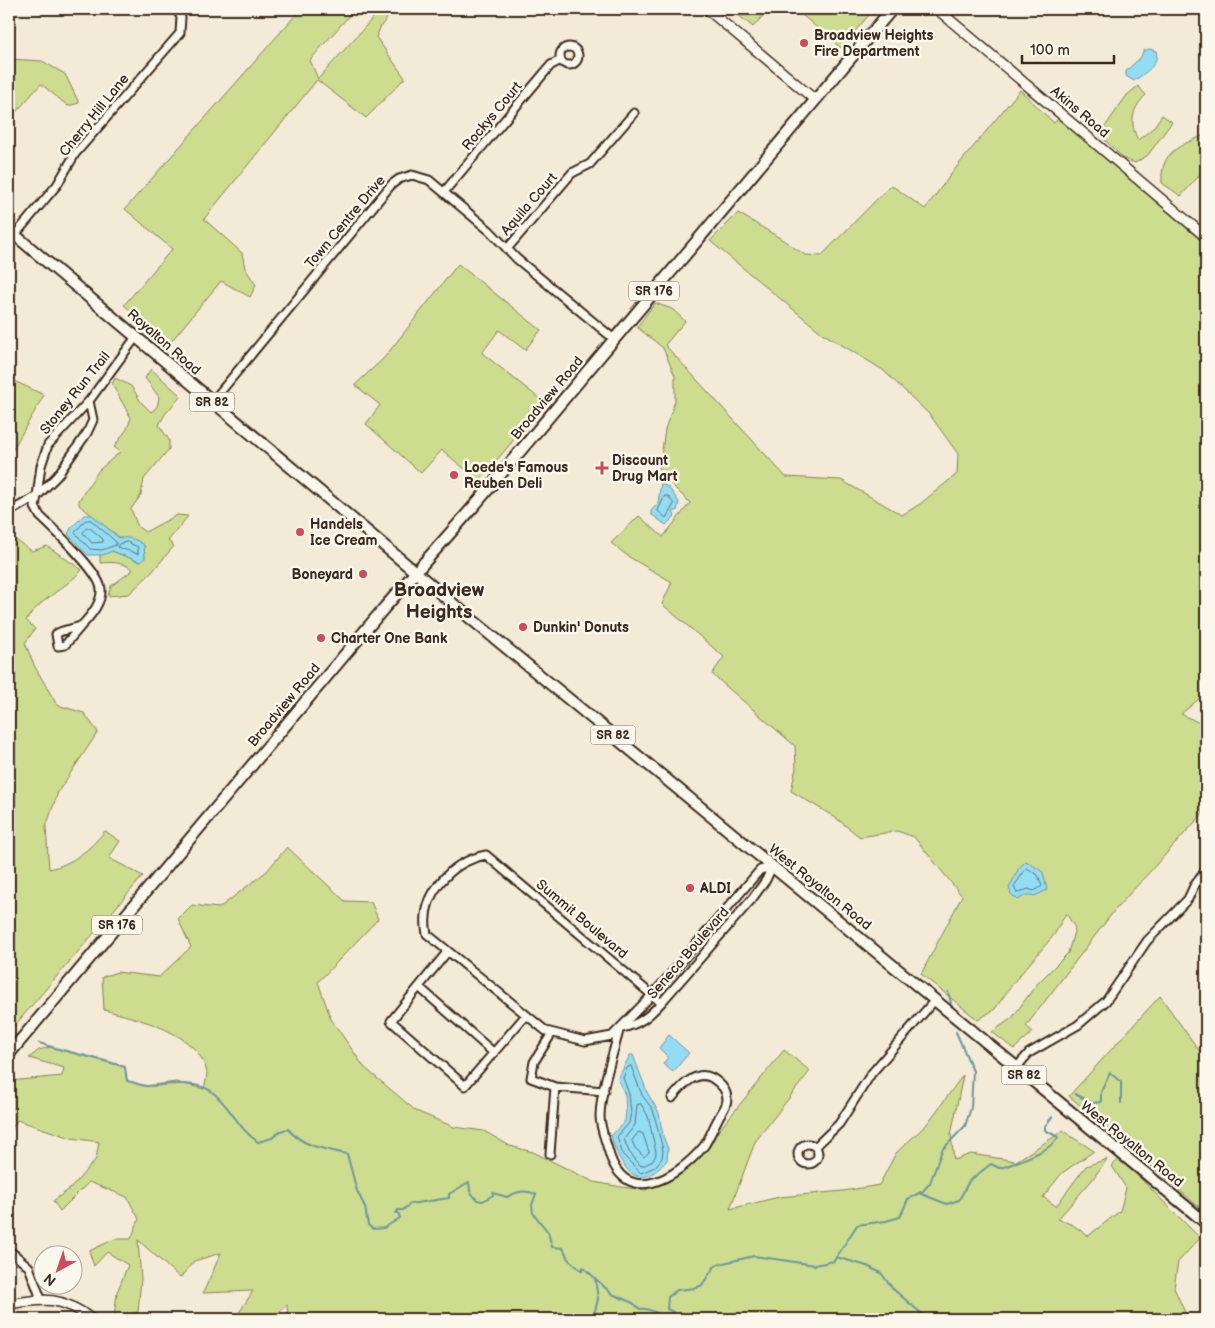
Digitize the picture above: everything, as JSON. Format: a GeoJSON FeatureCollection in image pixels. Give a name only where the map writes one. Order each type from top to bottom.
{"type":"FeatureCollection","features":[{"type":"Feature","properties":{"kind":"main road","name":"Broadview Road"},"geometry":{"type":"LineString","coordinates":[[9,1054],[416,572],[465,517],[814,99],[892,9]]}},
{"type":"Feature","properties":{"kind":"main road","name":"Royalton Road"},"geometry":{"type":"LineString","coordinates":[[11,236],[136,337],[416,572]]}},
{"type":"Feature","properties":{"kind":"main road","name":"West Royalton Road"},"geometry":{"type":"LineString","coordinates":[[416,572],[934,1001],[1206,1223]]}},
{"type":"Feature","properties":{"kind":"street","name":"Cherry Hill Lane"},"geometry":{"type":"LineString","coordinates":[[11,236],[57,185],[75,154],[180,33],[181,17],[176,9]]}},
{"type":"Feature","properties":{"kind":"street"},"geometry":{"type":"LineString","coordinates":[[707,9],[814,99]]}},
{"type":"Feature","properties":{"kind":"street","name":"Akins Road"},"geometry":{"type":"LineString","coordinates":[[937,9],[1206,237]]}},
{"type":"Feature","properties":{"kind":"street","name":"Rockys Court"},"geometry":{"type":"LineString","coordinates":[[444,192],[551,65],[561,60]]}},
{"type":"Feature","properties":{"kind":"street","name":"Aquila Court"},"geometry":{"type":"LineString","coordinates":[[507,249],[572,173],[590,164],[634,113]]}},
{"type":"Feature","properties":{"kind":"street","name":"Town Centre Drive"},"geometry":{"type":"LineString","coordinates":[[212,402],[394,182],[405,176],[418,175],[429,180],[614,339]]}},
{"type":"Feature","properties":{"kind":"street","name":"Stoney Run Trail"},"geometry":{"type":"LineString","coordinates":[[37,496],[41,466],[48,445],[89,400],[136,337]]}},
{"type":"Feature","properties":{"kind":"street"},"geometry":{"type":"LineString","coordinates":[[9,512],[37,496],[57,476],[87,433],[93,420],[89,400]]}},
{"type":"Feature","properties":{"kind":"street"},"geometry":{"type":"LineString","coordinates":[[37,496],[35,507],[40,516],[89,566],[101,589],[99,603],[82,625]]}},
{"type":"Feature","properties":{"kind":"street","name":"Seneca Boulevard"},"geometry":{"type":"LineString","coordinates":[[486,855],[461,862],[440,882],[428,906],[425,922],[427,934],[546,1031],[585,1040],[612,1036],[620,1029],[652,995],[760,870],[772,867]]}},
{"type":"Feature","properties":{"kind":"street","name":"Summit Boulevard"},"geometry":{"type":"LineString","coordinates":[[486,855],[662,1003]]}},
{"type":"Feature","properties":{"kind":"street","name":"Seneca Boulevard"},"geometry":{"type":"LineString","coordinates":[[620,1029],[635,1026],[646,1019],[662,1003],[752,899],[766,880],[772,867]]}},
{"type":"Feature","properties":{"kind":"street"},"geometry":{"type":"LineString","coordinates":[[1016,1068],[1029,1053],[1078,1025],[1106,1001],[1147,941],[1188,899],[1194,886],[1206,870]]}},
{"type":"Feature","properties":{"kind":"street"},"geometry":{"type":"LineString","coordinates":[[448,951],[391,1021],[465,1086],[526,1015]]}},
{"type":"Feature","properties":{"kind":"street"},"geometry":{"type":"LineString","coordinates":[[419,987],[494,1053]]}},
{"type":"Feature","properties":{"kind":"street"},"geometry":{"type":"LineString","coordinates":[[815,1147],[839,1124],[873,1071],[934,1001]]}},
{"type":"Feature","properties":{"kind":"street"},"geometry":{"type":"LineString","coordinates":[[620,1029],[604,1091],[600,1116],[611,1164],[616,1172],[639,1186],[651,1184],[668,1176],[698,1152],[711,1135],[727,1104],[725,1090],[710,1077],[702,1076],[689,1079],[672,1098]]}},
{"type":"Feature","properties":{"kind":"street"},"geometry":{"type":"LineString","coordinates":[[552,1032],[534,1062],[531,1078],[555,1088],[604,1091]]}},
{"type":"Feature","properties":{"kind":"street"},"geometry":{"type":"LineString","coordinates":[[550,1154],[555,1088]]}},
{"type":"Feature","properties":{"kind":"street"},"geometry":{"type":"LineString","coordinates":[[9,1250],[30,1267],[41,1299]]}},
{"type":"Feature","properties":{"kind":"street"},"geometry":{"type":"LineString","coordinates":[[9,1304],[54,1299],[79,1309],[91,1319]]}},
{"type":"Feature","properties":{"kind":"green space"},"geometry":{"type":"Polygon","coordinates":[[[301,9],[355,9],[310,60],[318,79],[381,9],[394,9],[381,26],[376,37],[405,78],[366,118],[317,80],[204,219],[242,253],[245,268],[256,285],[250,297],[221,281],[169,344],[124,305],[172,249],[125,209],[301,9]]]}},
{"type":"Feature","properties":{"kind":"green space"},"geometry":{"type":"Polygon","coordinates":[[[731,9],[769,9],[753,27],[731,9]]]}},
{"type":"Feature","properties":{"kind":"green space"},"geometry":{"type":"Polygon","coordinates":[[[795,9],[874,9],[841,48],[795,9]]]}},
{"type":"Feature","properties":{"kind":"green space"},"geometry":{"type":"Polygon","coordinates":[[[9,59],[42,61],[65,74],[79,103],[68,106],[41,84],[9,120],[9,59]]]}},
{"type":"Feature","properties":{"kind":"green space"},"geometry":{"type":"Polygon","coordinates":[[[1138,86],[1146,95],[1141,100],[1133,116],[1133,128],[1138,140],[1153,128],[1162,115],[1172,122],[1148,155],[1135,163],[1124,159],[1101,136],[1102,131],[1127,95],[1138,86]]]}},
{"type":"Feature","properties":{"kind":"green space"},"geometry":{"type":"Polygon","coordinates":[[[1020,90],[1054,123],[1059,118],[1206,245],[1206,693],[1181,714],[1206,726],[1206,810],[1114,911],[1026,1026],[1033,1032],[1014,1049],[992,1032],[1012,1018],[1036,985],[1068,953],[1075,928],[1066,913],[1054,935],[1013,983],[995,1009],[978,1020],[921,974],[962,896],[914,837],[897,831],[860,837],[836,818],[791,791],[796,768],[795,746],[712,674],[724,657],[662,604],[672,582],[629,557],[611,543],[639,516],[663,537],[690,503],[659,472],[665,429],[675,401],[675,376],[663,348],[637,327],[655,303],[672,309],[685,321],[665,345],[786,477],[841,480],[902,515],[920,504],[957,474],[958,454],[930,415],[883,370],[822,333],[710,241],[738,213],[805,255],[821,256],[891,185],[925,209],[955,169],[1020,90]]]}},
{"type":"Feature","properties":{"kind":"green space"},"geometry":{"type":"Polygon","coordinates":[[[1206,134],[1206,168],[1181,196],[1162,183],[1162,172],[1165,163],[1168,156],[1181,146],[1206,134]]]}},
{"type":"Feature","properties":{"kind":"green space"},"geometry":{"type":"Polygon","coordinates":[[[458,264],[541,330],[525,350],[499,330],[482,353],[545,403],[479,481],[442,450],[421,473],[366,424],[380,405],[355,385],[384,358],[458,264]]]}},
{"type":"Feature","properties":{"kind":"green space"},"geometry":{"type":"Polygon","coordinates":[[[151,369],[181,396],[165,414],[159,425],[169,440],[169,449],[144,479],[141,495],[131,509],[138,527],[145,532],[177,515],[188,516],[168,541],[174,546],[152,572],[129,594],[108,596],[111,586],[133,570],[126,565],[118,563],[100,563],[100,555],[112,551],[140,562],[145,558],[144,545],[120,538],[79,505],[79,500],[99,470],[120,452],[114,447],[127,429],[131,418],[112,384],[115,378],[131,386],[141,402],[151,412],[157,407],[159,397],[145,378],[151,369]]]}},
{"type":"Feature","properties":{"kind":"green space"},"geometry":{"type":"Polygon","coordinates":[[[12,380],[44,395],[9,456],[9,385],[12,380]]]}},
{"type":"Feature","properties":{"kind":"green space"},"geometry":{"type":"Polygon","coordinates":[[[9,529],[13,538],[32,551],[47,546],[82,570],[38,606],[26,620],[35,629],[25,643],[35,667],[57,705],[84,713],[98,732],[58,792],[46,827],[49,869],[73,860],[93,844],[105,831],[120,841],[109,858],[143,876],[9,1032],[9,529]]]}},
{"type":"Feature","properties":{"kind":"green space"},"geometry":{"type":"Polygon","coordinates":[[[287,847],[345,901],[371,902],[378,919],[318,982],[331,1019],[364,1067],[416,1111],[454,1127],[484,1131],[510,1146],[533,1152],[594,1182],[646,1190],[694,1161],[784,1050],[810,1071],[755,1142],[730,1209],[779,1197],[843,1191],[879,1185],[896,1153],[927,1124],[963,1075],[951,1135],[954,1160],[971,1154],[1016,1161],[1063,1131],[1094,1151],[1062,1173],[1043,1197],[1056,1206],[1086,1166],[1107,1159],[1092,1180],[1058,1219],[1073,1225],[1088,1236],[1120,1211],[1126,1188],[1112,1166],[1120,1158],[1200,1238],[1178,1262],[1174,1288],[1188,1319],[288,1319],[287,1305],[271,1319],[235,1319],[253,1291],[203,1293],[221,1253],[194,1261],[180,1278],[138,1240],[141,1279],[138,1312],[114,1317],[117,1292],[128,1265],[107,1252],[94,1266],[89,1251],[115,1239],[131,1239],[139,1219],[127,1197],[89,1182],[60,1211],[53,1201],[71,1188],[96,1159],[99,1142],[71,1138],[17,1120],[9,1134],[9,1081],[62,1076],[64,1068],[29,1058],[39,1050],[50,1047],[125,1067],[127,1081],[145,1086],[176,1082],[204,1089],[207,1073],[202,1059],[193,1047],[180,1038],[149,1023],[104,1010],[102,977],[117,972],[159,977],[191,947],[178,919],[192,905],[219,908],[267,871],[287,847]]]}},
{"type":"Feature","properties":{"kind":"green space"},"geometry":{"type":"Polygon","coordinates":[[[1160,996],[1206,1060],[1206,1213],[1069,1096],[1160,996]]]}},
{"type":"Feature","properties":{"kind":"water"},"geometry":{"type":"Polygon","coordinates":[[[1150,49],[1156,51],[1157,56],[1153,65],[1134,81],[1126,76],[1126,71],[1141,57],[1143,51],[1150,49]]]}},
{"type":"Feature","properties":{"kind":"water"},"geometry":{"type":"Polygon","coordinates":[[[661,483],[669,488],[679,502],[677,511],[673,511],[675,516],[666,525],[651,514],[651,511],[658,503],[661,483]]]}},
{"type":"Feature","properties":{"kind":"water"},"geometry":{"type":"Polygon","coordinates":[[[84,515],[92,515],[119,538],[132,539],[144,545],[145,558],[140,562],[112,551],[103,555],[88,555],[68,534],[71,528],[84,515]]]}},
{"type":"Feature","properties":{"kind":"water"},"geometry":{"type":"Polygon","coordinates":[[[1026,861],[1043,872],[1047,890],[1034,896],[1026,895],[1018,900],[1011,894],[1009,888],[1019,868],[1026,861]]]}},
{"type":"Feature","properties":{"kind":"water"},"geometry":{"type":"Polygon","coordinates":[[[669,1035],[689,1053],[673,1072],[663,1064],[668,1057],[659,1048],[669,1035]]]}},
{"type":"Feature","properties":{"kind":"water"},"geometry":{"type":"Polygon","coordinates":[[[630,1055],[633,1055],[647,1092],[659,1113],[663,1136],[668,1149],[667,1160],[657,1170],[647,1176],[632,1174],[625,1167],[611,1136],[625,1121],[625,1095],[618,1079],[630,1055]]]}},
{"type":"Feature","properties":{"kind":"waterway"},"geometry":{"type":"LineString","coordinates":[[948,992],[951,1003]]}},
{"type":"Feature","properties":{"kind":"waterway"},"geometry":{"type":"LineString","coordinates":[[39,1043],[125,1067],[127,1081],[141,1085],[187,1084],[204,1087],[224,1103],[245,1131],[258,1142],[272,1138],[280,1131],[288,1129],[307,1144],[347,1154],[357,1191],[365,1207],[368,1225],[373,1229],[384,1228],[400,1218],[398,1212],[396,1213],[398,1210],[403,1210],[410,1204],[449,1198],[449,1194],[469,1182],[470,1191],[477,1200],[483,1201],[493,1195],[493,1193],[507,1197],[521,1192],[536,1194],[532,1205],[533,1213],[548,1232],[552,1247],[563,1248],[569,1260],[582,1271],[583,1267],[612,1294],[633,1303],[640,1309],[671,1317],[673,1312],[667,1309],[668,1297],[677,1290],[696,1288],[702,1285],[714,1267],[719,1264],[754,1256],[815,1265],[834,1261],[857,1225],[900,1217],[908,1199],[923,1191],[930,1183],[942,1150],[965,1126],[971,1108],[973,1071],[956,1032]]}},
{"type":"Feature","properties":{"kind":"waterway"},"geometry":{"type":"LineString","coordinates":[[9,1033],[16,1035]]}},
{"type":"Feature","properties":{"kind":"waterway"},"geometry":{"type":"LineString","coordinates":[[1075,1094],[1093,1103],[1101,1102],[1101,1092],[1110,1073],[1121,1082],[1121,1103]]}},
{"type":"Feature","properties":{"kind":"waterway"},"geometry":{"type":"LineString","coordinates":[[919,1193],[947,1204],[959,1200],[969,1181],[991,1164],[999,1168],[1007,1166],[1028,1158],[1055,1142],[1058,1137],[1045,1130],[1045,1126],[1052,1117]]}},
{"type":"Feature","properties":{"kind":"waterway"},"geometry":{"type":"LineString","coordinates":[[836,1257],[867,1266],[881,1273],[893,1289],[928,1319]]}},
{"type":"Feature","properties":{"kind":"waterway"},"geometry":{"type":"LineString","coordinates":[[593,1319],[598,1299],[595,1278]]}},
{"type":"Feature","properties":{"kind":"place","name":"Broadview Heights Fire Department"},"geometry":{"type":"Point","coordinates":[804,43]}},
{"type":"Feature","properties":{"kind":"place","name":"Discount Drug Mart"},"geometry":{"type":"Point","coordinates":[602,468]}},
{"type":"Feature","properties":{"kind":"place","name":"Loede's Famous Reuben Deli"},"geometry":{"type":"Point","coordinates":[454,475]}},
{"type":"Feature","properties":{"kind":"place","name":"Handels Ice Cream"},"geometry":{"type":"Point","coordinates":[300,532]}},
{"type":"Feature","properties":{"kind":"place","name":"Boneyard"},"geometry":{"type":"Point","coordinates":[363,574]}},
{"type":"Feature","properties":{"kind":"place","name":"Dunkin' Donuts"},"geometry":{"type":"Point","coordinates":[523,627]}},
{"type":"Feature","properties":{"kind":"place","name":"Charter One Bank"},"geometry":{"type":"Point","coordinates":[321,638]}},
{"type":"Feature","properties":{"kind":"place","name":"ALDI"},"geometry":{"type":"Point","coordinates":[690,888]}},
{"type":"Feature","properties":{"kind":"district","name":"Broadview Heights"},"geometry":{"type":"Point","coordinates":[439,601]}}]}
